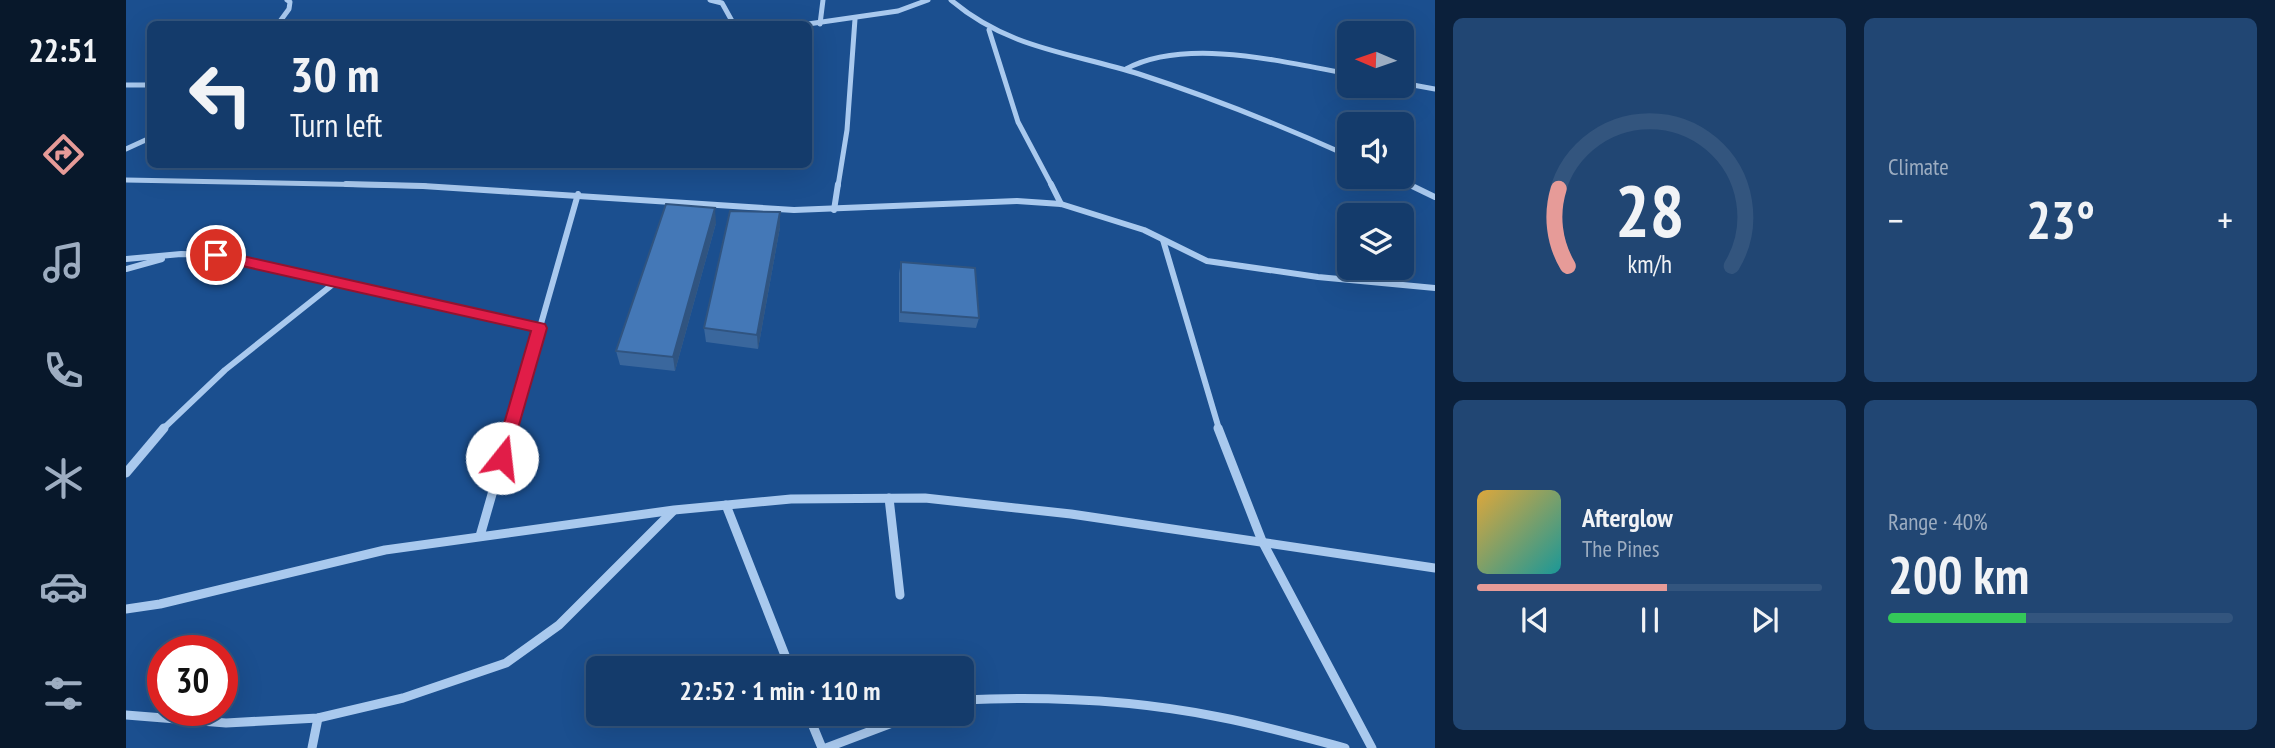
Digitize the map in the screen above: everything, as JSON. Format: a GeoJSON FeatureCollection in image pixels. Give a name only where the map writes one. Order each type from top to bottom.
{"type":"FeatureCollection","features":[{"type":"Feature","properties":{"kind":"street"},"geometry":{"type":"LineString","coordinates":[[280,21],[289,9],[290,2],[287,0]]}},
{"type":"Feature","properties":{"kind":"street"},"geometry":{"type":"LineString","coordinates":[[710,0],[722,3],[732,21]]}},
{"type":"Feature","properties":{"kind":"street"},"geometry":{"type":"LineString","coordinates":[[820,24],[823,0]]}},
{"type":"Feature","properties":{"kind":"street"},"geometry":{"type":"LineString","coordinates":[[812,24],[898,11],[928,0]]}},
{"type":"Feature","properties":{"kind":"street"},"geometry":{"type":"LineString","coordinates":[[951,0],[989,29],[1017,43],[1126,69],[1229,104],[1337,151]]}},
{"type":"Feature","properties":{"kind":"street"},"geometry":{"type":"LineString","coordinates":[[834,209],[847,130],[855,19]]}},
{"type":"Feature","properties":{"kind":"street"},"geometry":{"type":"LineString","coordinates":[[989,29],[1018,122],[1061,204]]}},
{"type":"Feature","properties":{"kind":"street"},"geometry":{"type":"LineString","coordinates":[[1126,69],[1142,59],[1205,54],[1337,72]]}},
{"type":"Feature","properties":{"kind":"street"},"geometry":{"type":"LineString","coordinates":[[126,85],[147,85]]}},
{"type":"Feature","properties":{"kind":"street"},"geometry":{"type":"LineString","coordinates":[[1414,85],[1435,89]]}},
{"type":"Feature","properties":{"kind":"street"},"geometry":{"type":"LineString","coordinates":[[126,149],[147,139]]}},
{"type":"Feature","properties":{"kind":"street"},"geometry":{"type":"LineString","coordinates":[[126,180],[423,187],[578,194],[759,208],[834,209],[1017,201],[1061,204],[1122,222],[1208,261],[1331,278],[1435,288]]}},
{"type":"Feature","properties":{"kind":"street"},"geometry":{"type":"LineString","coordinates":[[1414,187],[1435,197]]}},
{"type":"Feature","properties":{"kind":"street"},"geometry":{"type":"LineString","coordinates":[[480,536],[578,194]]}},
{"type":"Feature","properties":{"kind":"street"},"geometry":{"type":"LineString","coordinates":[[1163,240],[1215,419],[1262,541],[1372,748]]}},
{"type":"Feature","properties":{"kind":"street"},"geometry":{"type":"LineString","coordinates":[[126,259],[181,254],[216,255],[540,328]]}},
{"type":"Feature","properties":{"kind":"street"},"geometry":{"type":"LineString","coordinates":[[126,269],[181,254]]}},
{"type":"Feature","properties":{"kind":"street"},"geometry":{"type":"LineString","coordinates":[[126,473],[151,439],[190,399],[337,281]]}},
{"type":"Feature","properties":{"kind":"street"},"geometry":{"type":"LineString","coordinates":[[889,498],[900,596]]}},
{"type":"Feature","properties":{"kind":"street"},"geometry":{"type":"LineString","coordinates":[[126,609],[160,604],[385,550],[674,510],[791,499],[925,498],[1071,514],[1435,568]]}},
{"type":"Feature","properties":{"kind":"street"},"geometry":{"type":"LineString","coordinates":[[726,505],[785,656]]}},
{"type":"Feature","properties":{"kind":"street"},"geometry":{"type":"LineString","coordinates":[[126,715],[226,723],[318,718],[403,698],[506,663],[559,625],[674,510]]}},
{"type":"Feature","properties":{"kind":"street"},"geometry":{"type":"LineString","coordinates":[[974,699],[1018,696],[1107,701],[1199,713],[1345,748]]}},
{"type":"Feature","properties":{"kind":"street"},"geometry":{"type":"LineString","coordinates":[[312,748],[318,718]]}},
{"type":"Feature","properties":{"kind":"street"},"geometry":{"type":"LineString","coordinates":[[814,726],[824,748],[884,726]]}},
{"type":"Feature","properties":{"kind":"building"},"geometry":{"type":"Polygon","coordinates":[[[666,204],[715,208],[673,357],[616,351],[666,204]]]}},
{"type":"Feature","properties":{"kind":"building"},"geometry":{"type":"Polygon","coordinates":[[[730,211],[780,212],[757,335],[704,328],[730,211]]]}},
{"type":"Feature","properties":{"kind":"building"},"geometry":{"type":"Polygon","coordinates":[[[901,262],[975,268],[979,318],[901,312],[901,262]]]}},
{"type":"Feature","properties":{"kind":"route"},"geometry":{"type":"LineString","coordinates":[[216,255],[540,328],[502,458]]}}]}
